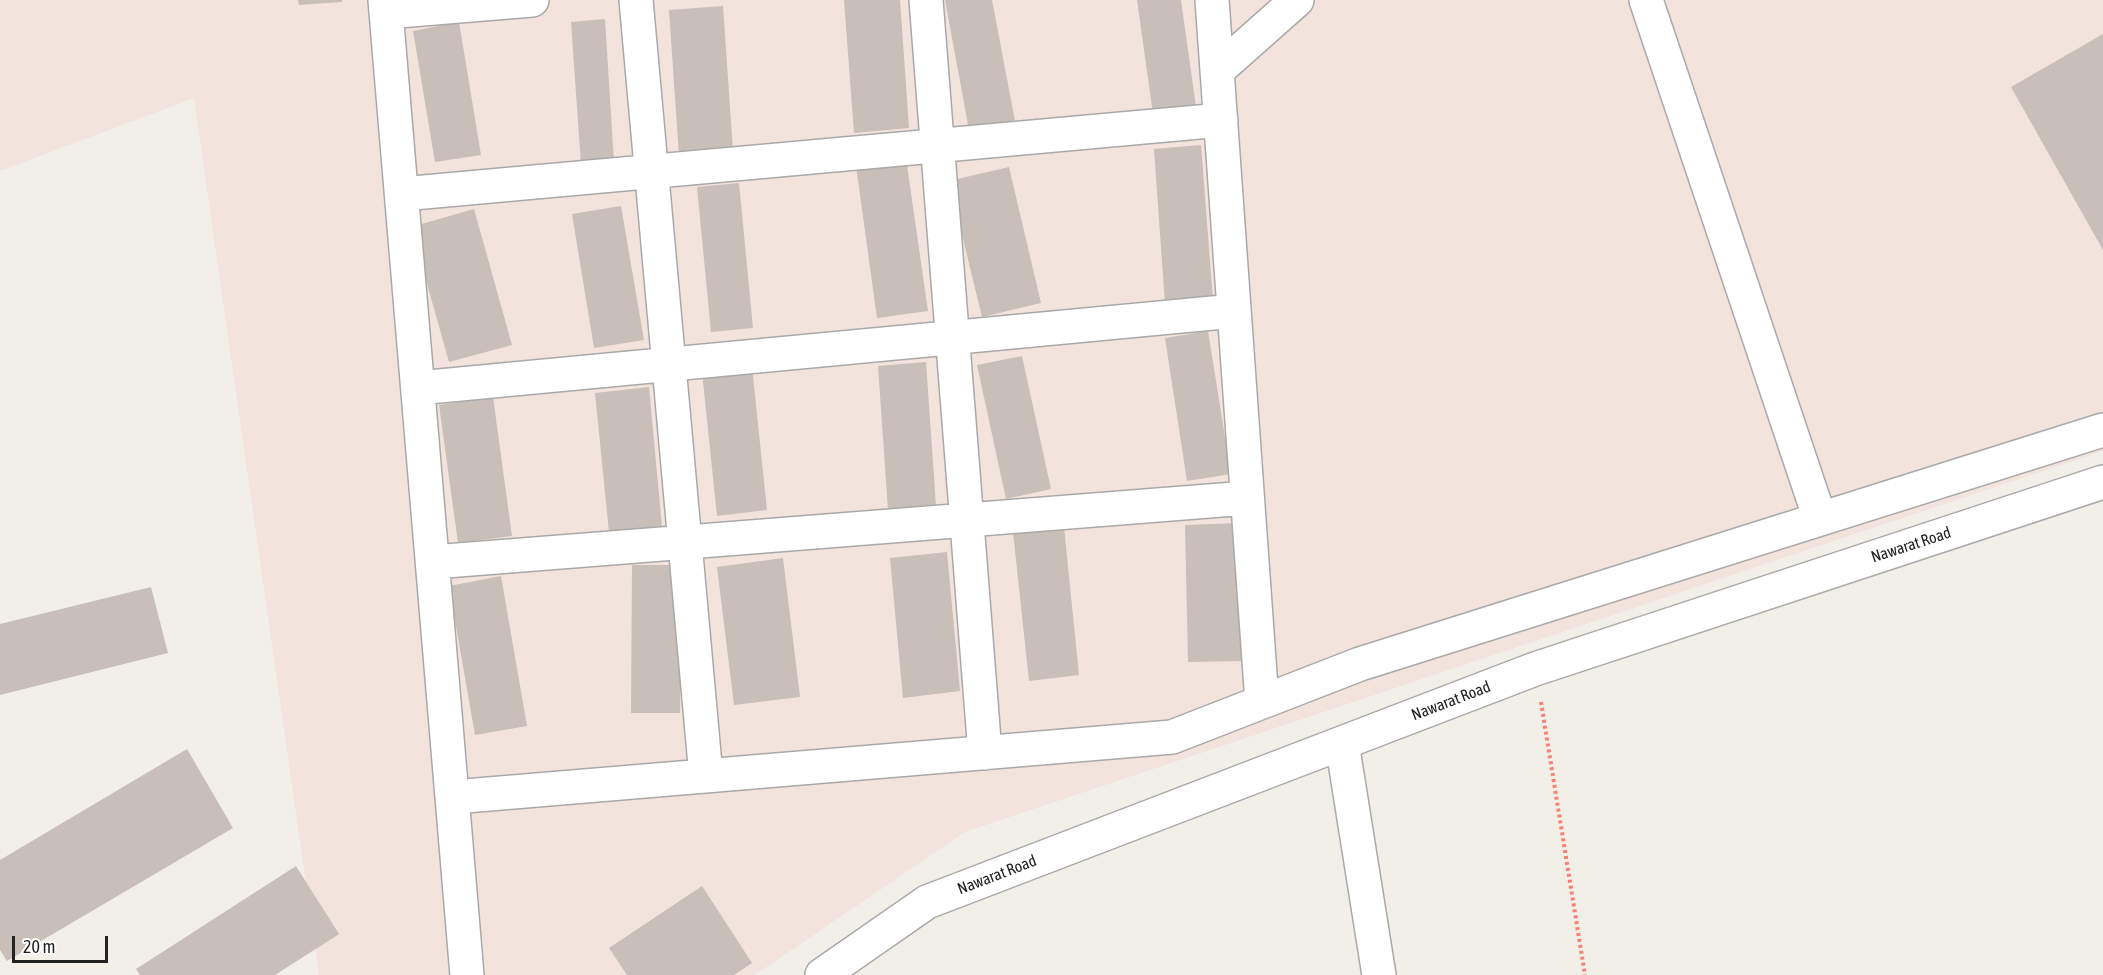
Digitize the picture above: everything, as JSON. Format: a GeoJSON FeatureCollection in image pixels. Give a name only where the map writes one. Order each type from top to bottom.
{"type":"FeatureCollection","features":[{"type":"Feature","properties":{"kind":"street"},"geometry":{"type":"LineString","coordinates":[[467,975],[386,6],[532,0]]}},
{"type":"Feature","properties":{"kind":"street"},"geometry":{"type":"LineString","coordinates":[[636,0],[706,776]]}},
{"type":"Feature","properties":{"kind":"street"},"geometry":{"type":"LineString","coordinates":[[926,0],[985,753]]}},
{"type":"Feature","properties":{"kind":"street"},"geometry":{"type":"LineString","coordinates":[[1212,0],[1262,702]]}},
{"type":"Feature","properties":{"kind":"street"},"geometry":{"type":"LineString","coordinates":[[1217,71],[1297,0]]}},
{"type":"Feature","properties":{"kind":"street"},"geometry":{"type":"LineString","coordinates":[[1646,0],[1820,519]]}},
{"type":"Feature","properties":{"kind":"street"},"geometry":{"type":"LineString","coordinates":[[402,194],[1221,120]]}},
{"type":"Feature","properties":{"kind":"street"},"geometry":{"type":"LineString","coordinates":[[418,388],[1234,311]]}},
{"type":"Feature","properties":{"kind":"street"},"geometry":{"type":"LineString","coordinates":[[453,797],[1172,737],[1360,664],[2103,430]]}},
{"type":"Feature","properties":{"kind":"street","name":"Nawarat Road"},"geometry":{"type":"LineString","coordinates":[[822,975],[927,902],[1535,669],[2103,482]]}},
{"type":"Feature","properties":{"kind":"street"},"geometry":{"type":"LineString","coordinates":[[433,562],[1247,498]]}},
{"type":"Feature","properties":{"kind":"street"},"geometry":{"type":"LineString","coordinates":[[1342,743],[1378,975]]}},
{"type":"Feature","properties":{"kind":"path"},"geometry":{"type":"LineString","coordinates":[[1535,669],[1585,975]]}},
{"type":"Feature","properties":{"kind":"shaded area"},"geometry":{"type":"Polygon","coordinates":[[[0,0],[2103,0],[2103,451],[965,832],[755,975],[319,975],[194,98],[0,171],[0,0]]]}},
{"type":"Feature","properties":{"kind":"building"},"geometry":{"type":"Polygon","coordinates":[[[298,0],[342,0],[342,2],[299,5],[298,0]]]}},
{"type":"Feature","properties":{"kind":"building"},"geometry":{"type":"Polygon","coordinates":[[[844,0],[900,0],[909,128],[854,133],[844,0]]]}},
{"type":"Feature","properties":{"kind":"building"},"geometry":{"type":"Polygon","coordinates":[[[945,0],[992,0],[1015,121],[969,130],[945,0]]]}},
{"type":"Feature","properties":{"kind":"building"},"geometry":{"type":"Polygon","coordinates":[[[1137,0],[1181,0],[1196,107],[1153,114],[1137,0]]]}},
{"type":"Feature","properties":{"kind":"building"},"geometry":{"type":"Polygon","coordinates":[[[723,6],[733,151],[679,156],[669,10],[723,6]]]}},
{"type":"Feature","properties":{"kind":"building"},"geometry":{"type":"Polygon","coordinates":[[[605,19],[614,162],[581,165],[571,22],[605,19]]]}},
{"type":"Feature","properties":{"kind":"building"},"geometry":{"type":"Polygon","coordinates":[[[459,22],[481,155],[435,162],[413,31],[459,22]]]}},
{"type":"Feature","properties":{"kind":"building"},"geometry":{"type":"Polygon","coordinates":[[[2103,34],[2103,250],[2011,87],[2103,34]]]}},
{"type":"Feature","properties":{"kind":"building"},"geometry":{"type":"Polygon","coordinates":[[[1201,145],[1213,300],[1165,304],[1154,149],[1201,145]]]}},
{"type":"Feature","properties":{"kind":"building"},"geometry":{"type":"Polygon","coordinates":[[[906,158],[928,311],[877,318],[856,166],[906,158]]]}},
{"type":"Feature","properties":{"kind":"building"},"geometry":{"type":"Polygon","coordinates":[[[1009,167],[1041,303],[982,317],[949,181],[1009,167]]]}},
{"type":"Feature","properties":{"kind":"building"},"geometry":{"type":"Polygon","coordinates":[[[739,183],[753,328],[711,332],[697,187],[739,183]]]}},
{"type":"Feature","properties":{"kind":"building"},"geometry":{"type":"Polygon","coordinates":[[[621,206],[644,340],[594,348],[572,214],[621,206]]]}},
{"type":"Feature","properties":{"kind":"building"},"geometry":{"type":"Polygon","coordinates":[[[474,209],[512,345],[449,362],[411,227],[474,209]]]}},
{"type":"Feature","properties":{"kind":"building"},"geometry":{"type":"Polygon","coordinates":[[[1208,331],[1231,474],[1187,481],[1165,338],[1208,331]]]}},
{"type":"Feature","properties":{"kind":"building"},"geometry":{"type":"Polygon","coordinates":[[[1022,356],[1051,489],[1006,499],[977,365],[1022,356]]]}},
{"type":"Feature","properties":{"kind":"building"},"geometry":{"type":"Polygon","coordinates":[[[926,362],[936,506],[888,510],[878,366],[926,362]]]}},
{"type":"Feature","properties":{"kind":"building"},"geometry":{"type":"Polygon","coordinates":[[[752,367],[767,510],[717,516],[702,372],[752,367]]]}},
{"type":"Feature","properties":{"kind":"building"},"geometry":{"type":"Polygon","coordinates":[[[649,387],[662,527],[609,532],[595,393],[649,387]]]}},
{"type":"Feature","properties":{"kind":"building"},"geometry":{"type":"Polygon","coordinates":[[[493,397],[512,536],[458,543],[439,405],[493,397]]]}},
{"type":"Feature","properties":{"kind":"building"},"geometry":{"type":"Polygon","coordinates":[[[1239,523],[1242,661],[1188,662],[1185,525],[1239,523]]]}},
{"type":"Feature","properties":{"kind":"building"},"geometry":{"type":"Polygon","coordinates":[[[1064,527],[1079,675],[1029,681],[1013,532],[1064,527]]]}},
{"type":"Feature","properties":{"kind":"building"},"geometry":{"type":"Polygon","coordinates":[[[947,552],[960,691],[903,698],[890,558],[947,552]]]}},
{"type":"Feature","properties":{"kind":"building"},"geometry":{"type":"Polygon","coordinates":[[[783,558],[800,697],[734,705],[717,567],[783,558]]]}},
{"type":"Feature","properties":{"kind":"building"},"geometry":{"type":"Polygon","coordinates":[[[632,565],[682,565],[680,713],[631,713],[632,565]]]}},
{"type":"Feature","properties":{"kind":"building"},"geometry":{"type":"Polygon","coordinates":[[[501,576],[527,726],[475,735],[449,586],[501,576]]]}},
{"type":"Feature","properties":{"kind":"building"},"geometry":{"type":"Polygon","coordinates":[[[151,587],[168,653],[0,695],[0,624],[151,587]]]}},
{"type":"Feature","properties":{"kind":"building"},"geometry":{"type":"Polygon","coordinates":[[[187,749],[233,828],[7,961],[0,950],[0,860],[187,749]]]}},
{"type":"Feature","properties":{"kind":"building"},"geometry":{"type":"Polygon","coordinates":[[[296,866],[339,934],[275,975],[140,975],[136,969],[296,866]]]}},
{"type":"Feature","properties":{"kind":"building"},"geometry":{"type":"Polygon","coordinates":[[[702,886],[752,963],[734,975],[627,975],[609,948],[702,886]]]}}]}
